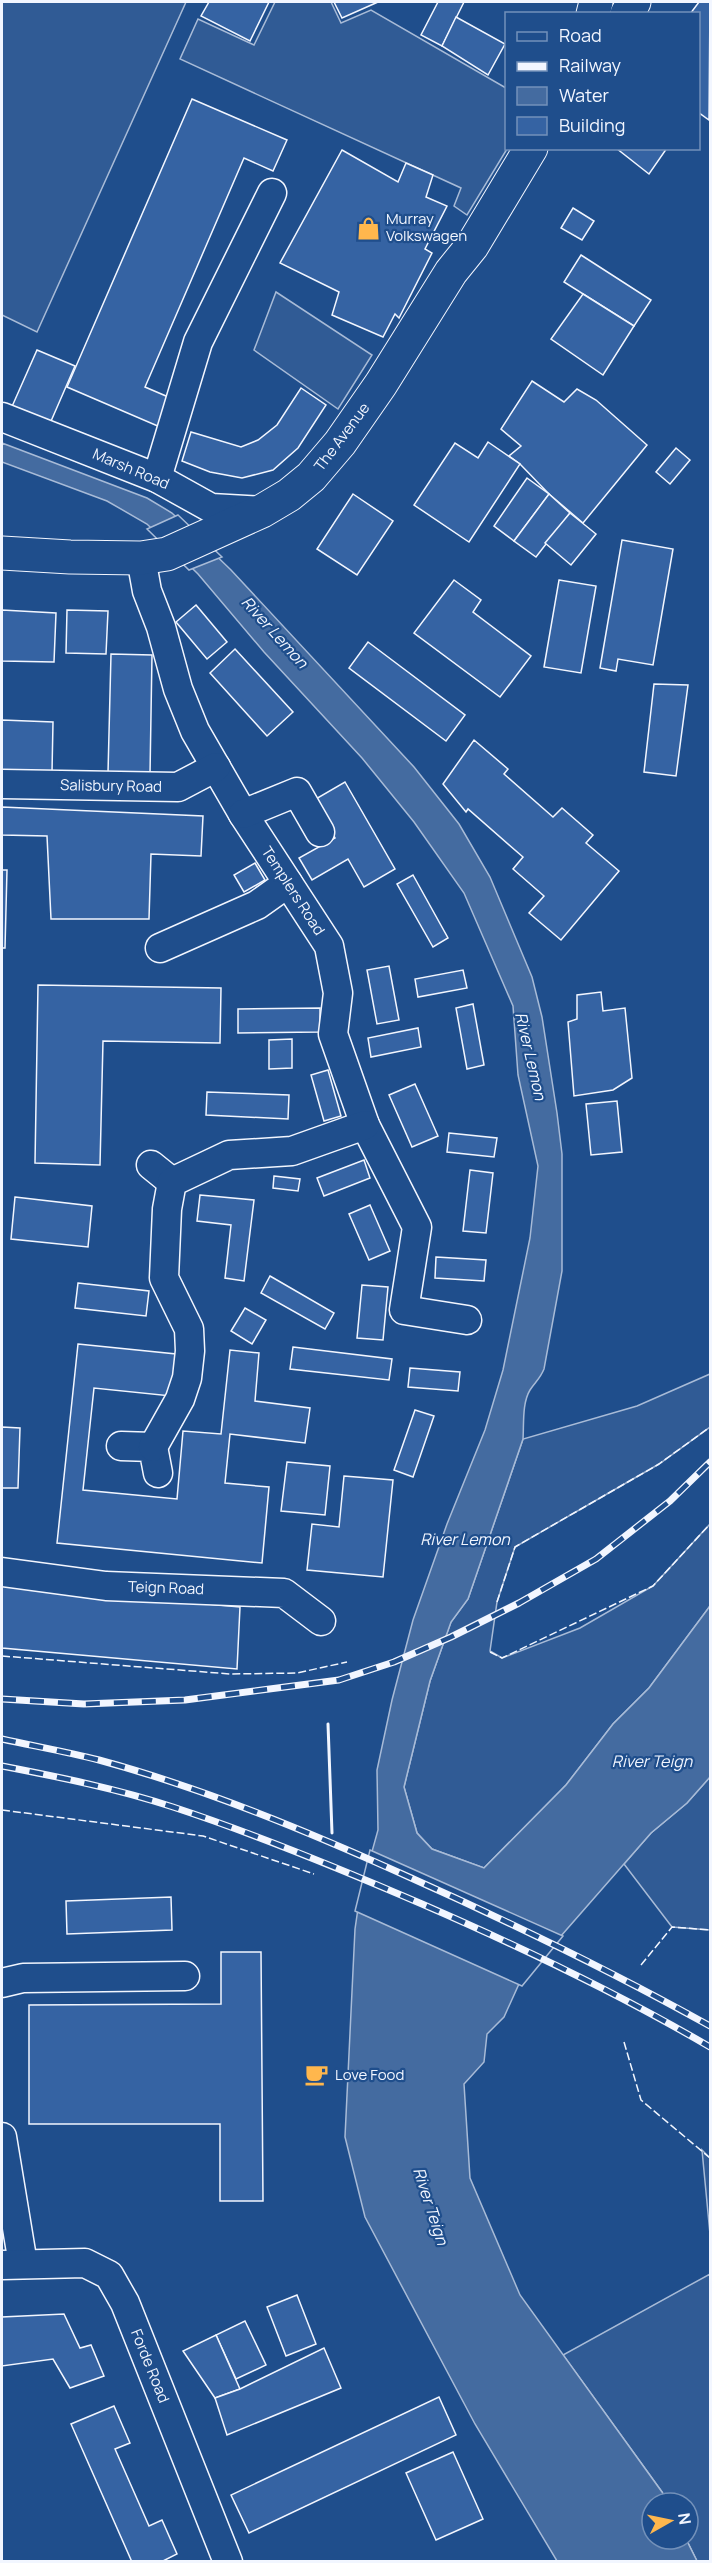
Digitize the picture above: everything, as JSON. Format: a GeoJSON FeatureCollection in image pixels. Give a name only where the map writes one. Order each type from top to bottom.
{"type":"FeatureCollection","features":[{"type":"Feature","properties":{"kind":"main road","name":"The Avenue"},"geometry":{"type":"LineString","coordinates":[[2,553],[70,557],[154,556],[262,511],[289,495],[311,477],[340,443],[381,384],[451,272],[472,246],[530,150]]}},
{"type":"Feature","properties":{"kind":"street"},"geometry":{"type":"LineString","coordinates":[[157,478],[198,342],[272,193]]}},
{"type":"Feature","properties":{"kind":"street","name":"Marsh Road"},"geometry":{"type":"LineString","coordinates":[[2,417],[157,478],[211,508],[262,511]]}},
{"type":"Feature","properties":{"kind":"street","name":"Templers Road"},"geometry":{"type":"LineString","coordinates":[[154,556],[147,591],[161,627],[178,689],[195,731],[243,814],[329,946],[338,993],[333,1034],[365,1125],[417,1227],[404,1310],[467,1320]]}},
{"type":"Feature","properties":{"kind":"street","name":"Salisbury Road"},"geometry":{"type":"LineString","coordinates":[[2,784],[178,787],[216,767]]}},
{"type":"Feature","properties":{"kind":"street"},"geometry":{"type":"LineString","coordinates":[[243,814],[297,792],[320,832]]}},
{"type":"Feature","properties":{"kind":"street"},"geometry":{"type":"LineString","coordinates":[[160,948],[257,905],[288,883]]}},
{"type":"Feature","properties":{"kind":"street"},"geometry":{"type":"LineString","coordinates":[[121,1446],[155,1460],[187,1377],[190,1351],[189,1329],[164,1278],[167,1209],[162,1174],[229,1155],[292,1151],[365,1125]]}},
{"type":"Feature","properties":{"kind":"street","name":"Teign Road"},"geometry":{"type":"LineString","coordinates":[[2,1572],[106,1586],[284,1593],[321,1621]]}},
{"type":"Feature","properties":{"kind":"street"},"geometry":{"type":"LineString","coordinates":[[2,1983],[23,1978],[185,1976]]}},
{"type":"Feature","properties":{"kind":"street"},"geometry":{"type":"LineString","coordinates":[[2,2136],[13,2264]]}},
{"type":"Feature","properties":{"kind":"street","name":"Forde Road"},"geometry":{"type":"LineString","coordinates":[[13,2264],[85,2263],[109,2275],[125,2303],[228,2562]]}},
{"type":"Feature","properties":{"kind":"shaded area"},"geometry":{"type":"Polygon","coordinates":[[[2,2],[186,2],[37,332],[2,315],[2,2]]]}},
{"type":"Feature","properties":{"kind":"shaded area"},"geometry":{"type":"Polygon","coordinates":[[[275,2],[331,2],[341,23],[371,10],[505,87],[506,150],[467,215],[454,206],[461,188],[180,59],[198,19],[254,45],[275,2]]]}},
{"type":"Feature","properties":{"kind":"shaded area"},"geometry":{"type":"Polygon","coordinates":[[[276,292],[372,355],[338,409],[254,350],[276,292]]]}},
{"type":"Feature","properties":{"kind":"shaded area"},"geometry":{"type":"Polygon","coordinates":[[[710,1374],[710,1427],[659,1464],[515,1547],[497,1602],[490,1651],[502,1658],[580,1628],[653,1586],[710,1524],[710,1606],[649,1688],[613,1724],[566,1785],[484,1868],[432,1849],[417,1833],[404,1787],[430,1681],[451,1622],[468,1599],[523,1439],[637,1406],[710,1374]]]}},
{"type":"Feature","properties":{"kind":"shaded area"},"geometry":{"type":"Polygon","coordinates":[[[710,1777],[710,1930],[672,1927],[624,1864],[651,1833],[687,1803],[710,1777]]]}},
{"type":"Feature","properties":{"kind":"shaded area"},"geometry":{"type":"Polygon","coordinates":[[[702,2150],[710,2158],[710,2234],[702,2150]]]}},
{"type":"Feature","properties":{"kind":"shaded area"},"geometry":{"type":"Polygon","coordinates":[[[710,2274],[710,2561],[697,2561],[692,2551],[700,2551],[700,2491],[661,2491],[563,2355],[710,2274]]]}},
{"type":"Feature","properties":{"kind":"water"},"geometry":{"type":"Polygon","coordinates":[[[2,443],[147,498],[172,513],[231,570],[414,767],[459,824],[490,877],[532,977],[542,1017],[562,1154],[562,1271],[544,1369],[527,1395],[523,1439],[468,1599],[451,1622],[430,1681],[404,1787],[417,1833],[432,1849],[484,1868],[566,1785],[613,1724],[649,1688],[710,1606],[710,1777],[687,1803],[651,1833],[519,1984],[504,2017],[487,2034],[484,2062],[464,2084],[470,2178],[520,2295],[661,2491],[640,2491],[640,2551],[692,2551],[697,2561],[557,2561],[475,2424],[365,2217],[345,2137],[355,1929],[360,1895],[378,1830],[377,1770],[413,1620],[447,1524],[485,1430],[503,1370],[530,1238],[538,1166],[518,1075],[513,1006],[464,893],[414,822],[362,758],[264,652],[198,574],[147,524],[107,501],[2,462],[2,443]]]}},
{"type":"Feature","properties":{"kind":"pier"},"geometry":{"type":"Polygon","coordinates":[[[178,515],[222,557],[189,570],[147,529],[178,515]]]}},
{"type":"Feature","properties":{"kind":"pier"},"geometry":{"type":"Polygon","coordinates":[[[370,1850],[563,1936],[522,1986],[355,1911],[370,1850]]]}},
{"type":"Feature","properties":{"kind":"building"},"geometry":{"type":"Polygon","coordinates":[[[209,2],[269,2],[250,41],[201,16],[209,2]]]}},
{"type":"Feature","properties":{"kind":"building"},"geometry":{"type":"Polygon","coordinates":[[[334,2],[378,2],[342,18],[334,2]]]}},
{"type":"Feature","properties":{"kind":"building"},"geometry":{"type":"Polygon","coordinates":[[[438,2],[464,2],[442,46],[421,35],[438,2]]]}},
{"type":"Feature","properties":{"kind":"building"},"geometry":{"type":"Polygon","coordinates":[[[699,2],[710,2],[709,120],[700,113],[700,12],[692,12],[699,2]]]}},
{"type":"Feature","properties":{"kind":"building"},"geometry":{"type":"Polygon","coordinates":[[[456,17],[505,44],[488,75],[442,46],[456,17]]]}},
{"type":"Feature","properties":{"kind":"building"},"geometry":{"type":"Polygon","coordinates":[[[192,99],[287,140],[273,171],[244,158],[145,387],[173,399],[160,427],[67,387],[192,99]]]}},
{"type":"Feature","properties":{"kind":"building","name":"Murray Volkswagen"},"geometry":{"type":"Polygon","coordinates":[[[342,150],[398,182],[406,163],[433,175],[426,197],[447,206],[425,249],[432,253],[399,318],[395,314],[383,337],[332,315],[339,292],[280,263],[342,150]]]}},
{"type":"Feature","properties":{"kind":"building"},"geometry":{"type":"Polygon","coordinates":[[[619,150],[666,150],[649,174],[619,150]]]}},
{"type":"Feature","properties":{"kind":"building"},"geometry":{"type":"Polygon","coordinates":[[[573,208],[594,221],[582,240],[561,228],[573,208]]]}},
{"type":"Feature","properties":{"kind":"building"},"geometry":{"type":"Polygon","coordinates":[[[581,255],[651,300],[634,326],[564,282],[581,255]]]}},
{"type":"Feature","properties":{"kind":"building"},"geometry":{"type":"Polygon","coordinates":[[[583,294],[634,326],[603,375],[551,339],[583,294]]]}},
{"type":"Feature","properties":{"kind":"building"},"geometry":{"type":"Polygon","coordinates":[[[37,350],[75,366],[48,428],[10,411],[37,350]]]}},
{"type":"Feature","properties":{"kind":"building"},"geometry":{"type":"Polygon","coordinates":[[[532,381],[564,402],[577,389],[596,400],[647,445],[583,523],[509,456],[521,446],[501,429],[532,381]]]}},
{"type":"Feature","properties":{"kind":"building"},"geometry":{"type":"Polygon","coordinates":[[[301,388],[326,405],[298,448],[273,470],[242,478],[210,472],[182,461],[191,432],[241,447],[258,440],[277,425],[301,388]]]}},
{"type":"Feature","properties":{"kind":"building"},"geometry":{"type":"Polygon","coordinates":[[[488,442],[520,464],[469,542],[414,505],[455,443],[478,458],[488,442]]]}},
{"type":"Feature","properties":{"kind":"building"},"geometry":{"type":"Polygon","coordinates":[[[676,448],[690,460],[670,484],[656,472],[676,448]]]}},
{"type":"Feature","properties":{"kind":"building"},"geometry":{"type":"Polygon","coordinates":[[[527,478],[549,494],[514,541],[494,526],[527,478]]]}},
{"type":"Feature","properties":{"kind":"building"},"geometry":{"type":"Polygon","coordinates":[[[353,494],[393,521],[357,575],[317,549],[353,494]]]}},
{"type":"Feature","properties":{"kind":"building"},"geometry":{"type":"Polygon","coordinates":[[[549,494],[570,513],[536,557],[514,541],[549,494]]]}},
{"type":"Feature","properties":{"kind":"building"},"geometry":{"type":"Polygon","coordinates":[[[570,513],[596,534],[571,565],[545,543],[570,513]]]}},
{"type":"Feature","properties":{"kind":"building"},"geometry":{"type":"Polygon","coordinates":[[[622,540],[673,549],[653,665],[618,659],[616,671],[600,668],[622,540]]]}},
{"type":"Feature","properties":{"kind":"building"},"geometry":{"type":"Polygon","coordinates":[[[454,580],[481,600],[473,612],[531,656],[500,697],[414,633],[454,580]]]}},
{"type":"Feature","properties":{"kind":"building"},"geometry":{"type":"Polygon","coordinates":[[[559,580],[596,586],[581,673],[544,667],[559,580]]]}},
{"type":"Feature","properties":{"kind":"building"},"geometry":{"type":"Polygon","coordinates":[[[196,605],[227,642],[207,659],[176,622],[196,605]]]}},
{"type":"Feature","properties":{"kind":"building"},"geometry":{"type":"Polygon","coordinates":[[[2,610],[56,613],[54,662],[2,661],[2,610]]]}},
{"type":"Feature","properties":{"kind":"building"},"geometry":{"type":"Polygon","coordinates":[[[67,610],[108,611],[106,654],[66,653],[67,610]]]}},
{"type":"Feature","properties":{"kind":"building"},"geometry":{"type":"Polygon","coordinates":[[[368,642],[465,715],[446,741],[349,668],[368,642]]]}},
{"type":"Feature","properties":{"kind":"building"},"geometry":{"type":"Polygon","coordinates":[[[235,649],[293,712],[267,736],[210,673],[235,649]]]}},
{"type":"Feature","properties":{"kind":"building"},"geometry":{"type":"Polygon","coordinates":[[[111,654],[152,655],[150,774],[108,773],[111,654]]]}},
{"type":"Feature","properties":{"kind":"building"},"geometry":{"type":"Polygon","coordinates":[[[654,684],[688,685],[676,776],[644,772],[654,684]]]}},
{"type":"Feature","properties":{"kind":"building"},"geometry":{"type":"Polygon","coordinates":[[[2,720],[53,722],[52,772],[2,771],[2,720]]]}},
{"type":"Feature","properties":{"kind":"building"},"geometry":{"type":"Polygon","coordinates":[[[474,740],[508,769],[504,774],[553,817],[562,808],[593,835],[586,843],[619,871],[561,940],[529,913],[544,896],[513,869],[523,857],[468,809],[466,812],[443,784],[474,740]]]}},
{"type":"Feature","properties":{"kind":"building"},"geometry":{"type":"Polygon","coordinates":[[[345,782],[395,869],[364,887],[348,859],[312,880],[299,858],[335,838],[314,800],[345,782]]]}},
{"type":"Feature","properties":{"kind":"building"},"geometry":{"type":"Polygon","coordinates":[[[2,807],[203,816],[201,856],[151,854],[149,919],[51,919],[47,836],[2,835],[2,807]]]}},
{"type":"Feature","properties":{"kind":"building"},"geometry":{"type":"Polygon","coordinates":[[[255,863],[265,880],[244,892],[234,875],[255,863]]]}},
{"type":"Feature","properties":{"kind":"building"},"geometry":{"type":"Polygon","coordinates":[[[2,870],[7,870],[5,948],[2,948],[2,870]]]}},
{"type":"Feature","properties":{"kind":"building"},"geometry":{"type":"Polygon","coordinates":[[[413,875],[448,938],[433,947],[397,884],[413,875]]]}},
{"type":"Feature","properties":{"kind":"building"},"geometry":{"type":"Polygon","coordinates":[[[389,966],[399,1020],[377,1024],[367,970],[389,966]]]}},
{"type":"Feature","properties":{"kind":"building"},"geometry":{"type":"Polygon","coordinates":[[[463,970],[467,988],[418,997],[415,979],[463,970]]]}},
{"type":"Feature","properties":{"kind":"building"},"geometry":{"type":"Polygon","coordinates":[[[38,985],[221,988],[220,1043],[103,1041],[100,1165],[35,1163],[38,985]]]}},
{"type":"Feature","properties":{"kind":"building"},"geometry":{"type":"Polygon","coordinates":[[[601,992],[603,1011],[625,1008],[632,1078],[613,1090],[574,1096],[568,1022],[577,1019],[577,995],[601,992]]]}},
{"type":"Feature","properties":{"kind":"building"},"geometry":{"type":"Polygon","coordinates":[[[473,1004],[484,1065],[467,1069],[456,1008],[473,1004]]]}},
{"type":"Feature","properties":{"kind":"building"},"geometry":{"type":"Polygon","coordinates":[[[320,1008],[320,1032],[238,1033],[238,1009],[320,1008]]]}},
{"type":"Feature","properties":{"kind":"building"},"geometry":{"type":"Polygon","coordinates":[[[418,1028],[421,1047],[371,1057],[368,1038],[418,1028]]]}},
{"type":"Feature","properties":{"kind":"building"},"geometry":{"type":"Polygon","coordinates":[[[292,1039],[292,1068],[269,1069],[269,1040],[292,1039]]]}},
{"type":"Feature","properties":{"kind":"building"},"geometry":{"type":"Polygon","coordinates":[[[328,1070],[341,1116],[324,1121],[311,1075],[328,1070]]]}},
{"type":"Feature","properties":{"kind":"building"},"geometry":{"type":"Polygon","coordinates":[[[415,1084],[438,1136],[412,1147],[389,1095],[415,1084]]]}},
{"type":"Feature","properties":{"kind":"building"},"geometry":{"type":"Polygon","coordinates":[[[207,1092],[289,1095],[288,1119],[206,1115],[207,1092]]]}},
{"type":"Feature","properties":{"kind":"building"},"geometry":{"type":"Polygon","coordinates":[[[617,1101],[622,1152],[591,1155],[586,1104],[617,1101]]]}},
{"type":"Feature","properties":{"kind":"building"},"geometry":{"type":"Polygon","coordinates":[[[449,1133],[497,1138],[494,1157],[447,1152],[449,1133]]]}},
{"type":"Feature","properties":{"kind":"building"},"geometry":{"type":"Polygon","coordinates":[[[364,1160],[370,1178],[324,1196],[317,1178],[364,1160]]]}},
{"type":"Feature","properties":{"kind":"building"},"geometry":{"type":"Polygon","coordinates":[[[470,1170],[493,1173],[486,1233],[463,1231],[470,1170]]]}},
{"type":"Feature","properties":{"kind":"building"},"geometry":{"type":"Polygon","coordinates":[[[274,1176],[300,1179],[298,1191],[273,1188],[274,1176]]]}},
{"type":"Feature","properties":{"kind":"building"},"geometry":{"type":"Polygon","coordinates":[[[200,1195],[254,1200],[244,1281],[225,1278],[231,1225],[197,1221],[200,1195]]]}},
{"type":"Feature","properties":{"kind":"building"},"geometry":{"type":"Polygon","coordinates":[[[15,1197],[92,1206],[88,1247],[11,1239],[15,1197]]]}},
{"type":"Feature","properties":{"kind":"building"},"geometry":{"type":"Polygon","coordinates":[[[370,1205],[390,1251],[369,1260],[349,1214],[370,1205]]]}},
{"type":"Feature","properties":{"kind":"building"},"geometry":{"type":"Polygon","coordinates":[[[436,1257],[486,1260],[484,1281],[435,1278],[436,1257]]]}},
{"type":"Feature","properties":{"kind":"building"},"geometry":{"type":"Polygon","coordinates":[[[270,1276],[334,1313],[325,1329],[261,1293],[270,1276]]]}},
{"type":"Feature","properties":{"kind":"building"},"geometry":{"type":"Polygon","coordinates":[[[78,1283],[149,1291],[146,1316],[75,1308],[78,1283]]]}},
{"type":"Feature","properties":{"kind":"building"},"geometry":{"type":"Polygon","coordinates":[[[362,1285],[388,1287],[383,1340],[357,1338],[362,1285]]]}},
{"type":"Feature","properties":{"kind":"building"},"geometry":{"type":"Polygon","coordinates":[[[245,1308],[266,1320],[252,1344],[231,1331],[245,1308]]]}},
{"type":"Feature","properties":{"kind":"building"},"geometry":{"type":"Polygon","coordinates":[[[78,1344],[176,1354],[171,1396],[94,1388],[83,1490],[177,1499],[183,1431],[221,1434],[230,1350],[259,1353],[255,1401],[310,1408],[305,1443],[230,1434],[225,1483],[269,1487],[262,1563],[57,1543],[78,1344]]]}},
{"type":"Feature","properties":{"kind":"building"},"geometry":{"type":"Polygon","coordinates":[[[293,1347],[392,1359],[389,1380],[290,1369],[293,1347]]]}},
{"type":"Feature","properties":{"kind":"building"},"geometry":{"type":"Polygon","coordinates":[[[410,1368],[460,1372],[458,1391],[408,1387],[410,1368]]]}},
{"type":"Feature","properties":{"kind":"building"},"geometry":{"type":"Polygon","coordinates":[[[415,1410],[434,1416],[413,1477],[394,1470],[415,1410]]]}},
{"type":"Feature","properties":{"kind":"building"},"geometry":{"type":"Polygon","coordinates":[[[2,1427],[20,1428],[18,1488],[2,1488],[2,1427]]]}},
{"type":"Feature","properties":{"kind":"building"},"geometry":{"type":"Polygon","coordinates":[[[287,1462],[330,1466],[325,1515],[281,1511],[287,1462]]]}},
{"type":"Feature","properties":{"kind":"building"},"geometry":{"type":"Polygon","coordinates":[[[344,1476],[393,1480],[383,1577],[307,1570],[312,1524],[339,1527],[344,1476]]]}},
{"type":"Feature","properties":{"kind":"building"},"geometry":{"type":"Polygon","coordinates":[[[2,1585],[240,1607],[237,1669],[2,1648],[2,1585]]]}},
{"type":"Feature","properties":{"kind":"building"},"geometry":{"type":"Polygon","coordinates":[[[171,1897],[172,1930],[67,1934],[66,1901],[171,1897]]]}},
{"type":"Feature","properties":{"kind":"building"},"geometry":{"type":"Polygon","coordinates":[[[221,1952],[261,1952],[263,2201],[220,2201],[220,2124],[29,2124],[29,2005],[221,2004],[221,1952]]]}},
{"type":"Feature","properties":{"kind":"building"},"geometry":{"type":"Polygon","coordinates":[[[297,2295],[316,2344],[286,2356],[267,2307],[297,2295]]]}},
{"type":"Feature","properties":{"kind":"building"},"geometry":{"type":"Polygon","coordinates":[[[64,2314],[80,2348],[91,2345],[104,2376],[70,2388],[53,2359],[2,2366],[2,2317],[64,2314]]]}},
{"type":"Feature","properties":{"kind":"building"},"geometry":{"type":"Polygon","coordinates":[[[245,2321],[266,2365],[236,2379],[216,2335],[245,2321]]]}},
{"type":"Feature","properties":{"kind":"building"},"geometry":{"type":"Polygon","coordinates":[[[216,2335],[240,2389],[215,2398],[183,2351],[216,2335]]]}},
{"type":"Feature","properties":{"kind":"building"},"geometry":{"type":"Polygon","coordinates":[[[324,2348],[341,2388],[227,2435],[215,2398],[240,2389],[324,2348]]]}},
{"type":"Feature","properties":{"kind":"building"},"geometry":{"type":"Polygon","coordinates":[[[439,2397],[456,2435],[249,2533],[231,2495],[439,2397]]]}},
{"type":"Feature","properties":{"kind":"building"},"geometry":{"type":"Polygon","coordinates":[[[114,2406],[130,2443],[115,2449],[149,2526],[162,2520],[177,2554],[161,2562],[132,2562],[71,2424],[114,2406]]]}},
{"type":"Feature","properties":{"kind":"building"},"geometry":{"type":"Polygon","coordinates":[[[453,2452],[483,2519],[436,2540],[406,2473],[453,2452]]]}},
{"type":"Feature","properties":{"kind":"railway"},"geometry":{"type":"LineString","coordinates":[[2,1699],[84,1704],[185,1700],[339,1680],[394,1662],[519,1603],[596,1559],[670,1501],[710,1462]]}},
{"type":"Feature","properties":{"kind":"railway"},"geometry":{"type":"LineString","coordinates":[[2,1739],[87,1757],[179,1784],[295,1828],[524,1930],[637,1986],[710,2026]]}},
{"type":"Feature","properties":{"kind":"railway"},"geometry":{"type":"LineString","coordinates":[[2,1766],[88,1784],[152,1801],[299,1853],[422,1904],[532,1954],[605,1989],[710,2047]]}},
{"type":"Feature","properties":{"kind":"fence"},"geometry":{"type":"LineString","coordinates":[[497,1602],[515,1547],[659,1464],[710,1427]]}},
{"type":"Feature","properties":{"kind":"fence"},"geometry":{"type":"LineString","coordinates":[[490,1652],[502,1658],[653,1586],[710,1524]]}},
{"type":"Feature","properties":{"kind":"fence"},"geometry":{"type":"LineString","coordinates":[[2,1656],[230,1674],[297,1673],[347,1662]]}},
{"type":"Feature","properties":{"kind":"fence"},"geometry":{"type":"LineString","coordinates":[[2,1810],[203,1836],[314,1874]]}},
{"type":"Feature","properties":{"kind":"fence"},"geometry":{"type":"LineString","coordinates":[[641,1965],[672,1927],[710,1930]]}},
{"type":"Feature","properties":{"kind":"fence"},"geometry":{"type":"LineString","coordinates":[[624,2042],[641,2100],[710,2158]]}},
{"type":"Feature","properties":{"kind":"wall"},"geometry":{"type":"LineString","coordinates":[[328,1724],[332,1833]]}},
{"type":"Feature","properties":{"kind":"place","name":"Murray Volkswagen"},"geometry":{"type":"Point","coordinates":[368,228]}},
{"type":"Feature","properties":{"kind":"place","name":"Love Food"},"geometry":{"type":"Point","coordinates":[317,2075]}},
{"type":"Feature","properties":{"kind":"water label","name":"River Lemon"},"geometry":{"type":"Point","coordinates":[275,632]}},
{"type":"Feature","properties":{"kind":"water label","name":"River Lemon"},"geometry":{"type":"Point","coordinates":[531,1056]}},
{"type":"Feature","properties":{"kind":"water label","name":"River Lemon"},"geometry":{"type":"Point","coordinates":[465,1539]}},
{"type":"Feature","properties":{"kind":"water label","name":"River Teign"},"geometry":{"type":"Point","coordinates":[652,1761]}},
{"type":"Feature","properties":{"kind":"water label","name":"River Teign"},"geometry":{"type":"Point","coordinates":[431,2206]}}]}
